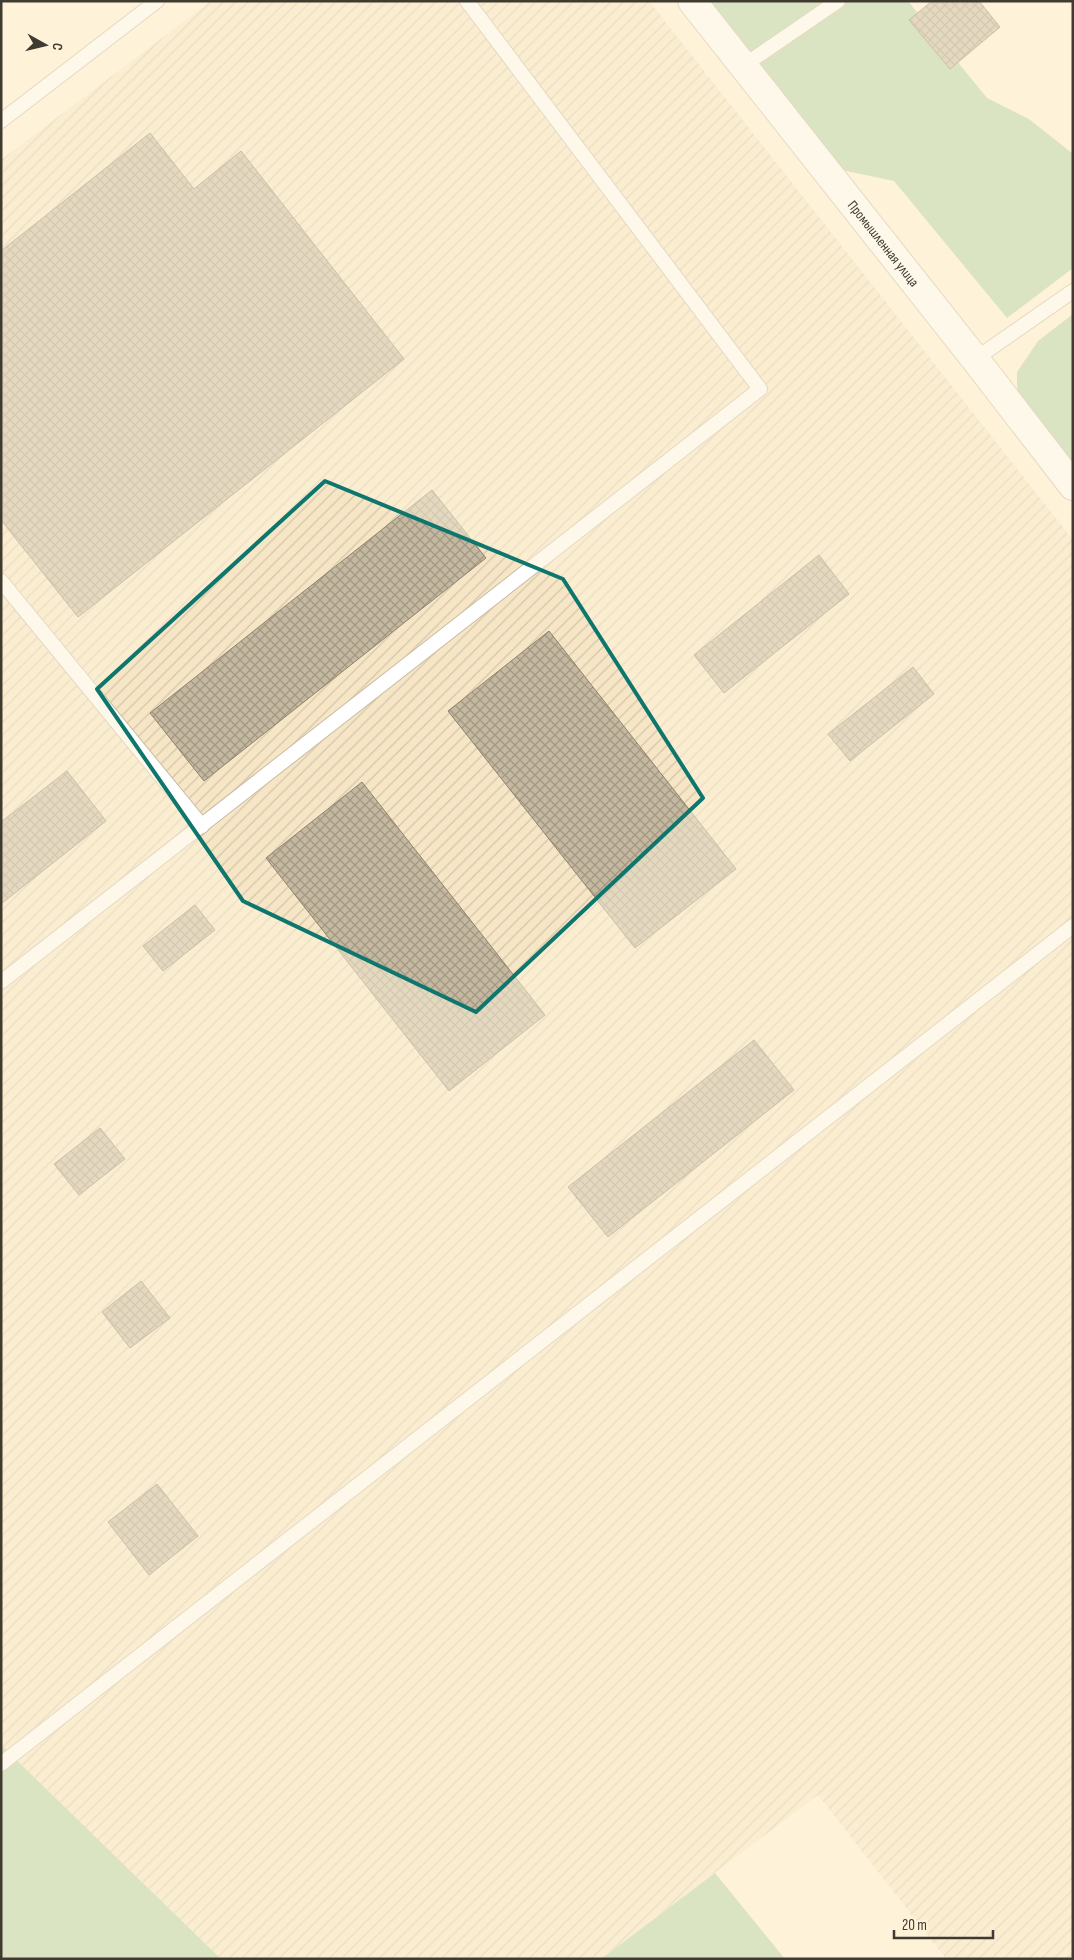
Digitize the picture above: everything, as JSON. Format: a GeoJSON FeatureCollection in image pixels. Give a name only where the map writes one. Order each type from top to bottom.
{"type":"FeatureCollection","features":[{"type":"Feature","properties":{"kind":"street","name":"Промышленная улица"},"geometry":{"type":"LineString","coordinates":[[692,1],[1073,486]]}},
{"type":"Feature","properties":{"kind":"lane"},"geometry":{"type":"LineString","coordinates":[[1,121],[157,1]]}},
{"type":"Feature","properties":{"kind":"lane"},"geometry":{"type":"LineString","coordinates":[[1,982],[760,389],[467,1]]}},
{"type":"Feature","properties":{"kind":"lane"},"geometry":{"type":"LineString","coordinates":[[743,66],[838,1]]}},
{"type":"Feature","properties":{"kind":"lane"},"geometry":{"type":"LineString","coordinates":[[975,359],[1073,291]]}},
{"type":"Feature","properties":{"kind":"lane"},"geometry":{"type":"LineString","coordinates":[[1,581],[202,826]]}},
{"type":"Feature","properties":{"kind":"lane"},"geometry":{"type":"LineString","coordinates":[[1,1764],[1073,926]]}},
{"type":"Feature","properties":{"kind":"highlighted area"},"geometry":{"type":"Polygon","coordinates":[[[325,481],[563,579],[703,798],[476,1012],[243,901],[97,689],[325,481]]]}},
{"type":"Feature","properties":{"kind":"shaded area"},"geometry":{"type":"Polygon","coordinates":[[[211,1],[649,1],[1073,540],[1073,1959],[946,1959],[818,1795],[601,1959],[221,1959],[1,1745],[1,160],[211,1]]]}},
{"type":"Feature","properties":{"kind":"green space"},"geometry":{"type":"Polygon","coordinates":[[[710,1],[908,1],[987,98],[1029,119],[1073,154],[1073,268],[1007,318],[894,181],[842,170],[710,1]]]}},
{"type":"Feature","properties":{"kind":"green space"},"geometry":{"type":"Polygon","coordinates":[[[1073,314],[1073,470],[1020,401],[1017,372],[1038,341],[1073,314]]]}},
{"type":"Feature","properties":{"kind":"green space"},"geometry":{"type":"Polygon","coordinates":[[[1,1745],[221,1959],[1,1959],[1,1745]]]}},
{"type":"Feature","properties":{"kind":"green space"},"geometry":{"type":"Polygon","coordinates":[[[715,1873],[785,1959],[601,1959],[715,1873]]]}},
{"type":"Feature","properties":{"kind":"building"},"geometry":{"type":"Polygon","coordinates":[[[932,1],[979,1],[1000,27],[950,69],[909,20],[932,1]]]}},
{"type":"Feature","properties":{"kind":"building"},"geometry":{"type":"Polygon","coordinates":[[[150,133],[194,189],[241,151],[404,359],[78,617],[1,520],[1,251],[150,133]]]}},
{"type":"Feature","properties":{"kind":"building"},"geometry":{"type":"Polygon","coordinates":[[[432,490],[486,558],[204,781],[150,713],[432,490]]]}},
{"type":"Feature","properties":{"kind":"building"},"geometry":{"type":"Polygon","coordinates":[[[819,555],[849,594],[724,693],[694,655],[819,555]]]}},
{"type":"Feature","properties":{"kind":"building"},"geometry":{"type":"Polygon","coordinates":[[[549,631],[736,869],[635,948],[448,711],[549,631]]]}},
{"type":"Feature","properties":{"kind":"building"},"geometry":{"type":"Polygon","coordinates":[[[913,667],[934,694],[850,761],[828,734],[913,667]]]}},
{"type":"Feature","properties":{"kind":"building"},"geometry":{"type":"Polygon","coordinates":[[[67,771],[106,821],[1,904],[1,822],[67,771]]]}},
{"type":"Feature","properties":{"kind":"building"},"geometry":{"type":"Polygon","coordinates":[[[362,782],[545,1015],[449,1091],[266,858],[362,782]]]}},
{"type":"Feature","properties":{"kind":"building"},"geometry":{"type":"Polygon","coordinates":[[[195,905],[215,930],[163,971],[143,946],[195,905]]]}},
{"type":"Feature","properties":{"kind":"building"},"geometry":{"type":"Polygon","coordinates":[[[754,1040],[794,1090],[608,1237],[568,1187],[754,1040]]]}},
{"type":"Feature","properties":{"kind":"building"},"geometry":{"type":"Polygon","coordinates":[[[100,1128],[125,1159],[79,1195],[54,1164],[100,1128]]]}},
{"type":"Feature","properties":{"kind":"building"},"geometry":{"type":"Polygon","coordinates":[[[141,1281],[170,1318],[130,1348],[102,1312],[141,1281]]]}},
{"type":"Feature","properties":{"kind":"building"},"geometry":{"type":"Polygon","coordinates":[[[157,1484],[198,1536],[149,1575],[108,1522],[157,1484]]]}}]}
